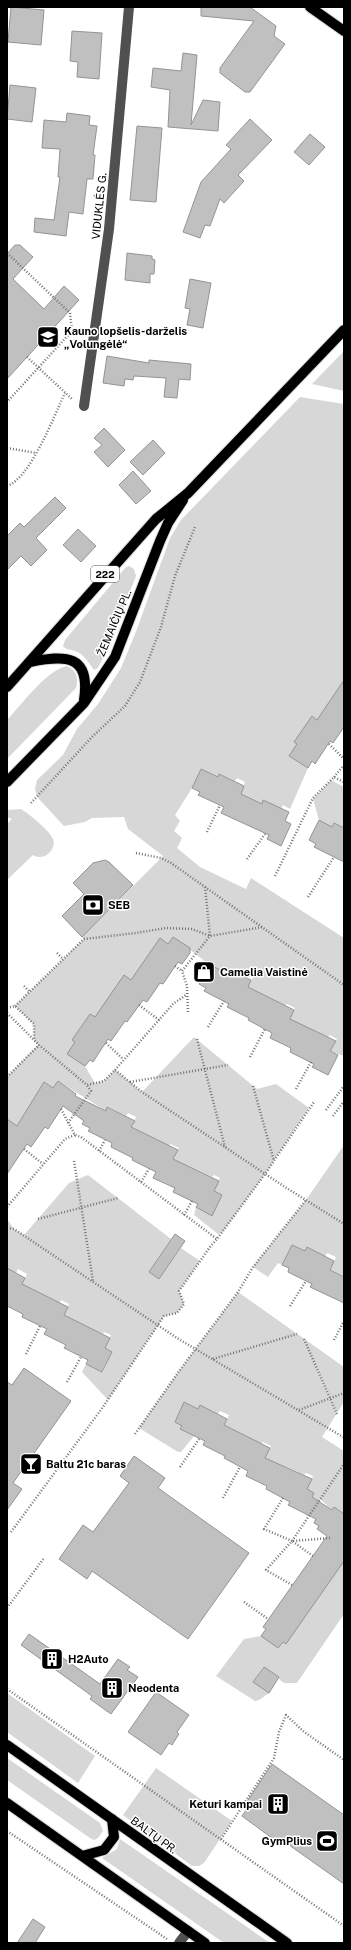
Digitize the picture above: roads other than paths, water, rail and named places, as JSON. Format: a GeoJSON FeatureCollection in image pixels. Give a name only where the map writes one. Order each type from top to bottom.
{"type":"FeatureCollection","features":[{"type":"Feature","properties":{"kind":"main road"},"geometry":{"type":"LineString","coordinates":[[310,7],[344,31]]}},
{"type":"Feature","properties":{"kind":"main road","name":"ŽEMAIČIŲ PL."},"geometry":{"type":"LineString","coordinates":[[7,687],[114,564],[156,519],[188,493],[344,330]]}},
{"type":"Feature","properties":{"kind":"main road","name":"ŽEMAIČIŲ PL."},"geometry":{"type":"LineString","coordinates":[[7,782],[84,703],[115,657],[149,566],[168,523],[188,493]]}},
{"type":"Feature","properties":{"kind":"main road"},"geometry":{"type":"LineString","coordinates":[[30,662],[60,657],[71,659],[78,664],[84,676],[86,687],[84,703]]}},
{"type":"Feature","properties":{"kind":"main road","name":"BALTŲ PR."},"geometry":{"type":"LineString","coordinates":[[7,1745],[287,1943]]}},
{"type":"Feature","properties":{"kind":"main road"},"geometry":{"type":"LineString","coordinates":[[7,1804],[205,1943]]}},
{"type":"Feature","properties":{"kind":"main road"},"geometry":{"type":"LineString","coordinates":[[82,1856],[104,1850],[114,1837],[112,1819]]}},
{"type":"Feature","properties":{"kind":"street","name":"VIDUKLĖS G."},"geometry":{"type":"LineString","coordinates":[[84,406],[110,229],[129,7]]}},
{"type":"Feature","properties":{"kind":"street"},"geometry":{"type":"LineString","coordinates":[[179,1943],[188,1931]]}},
{"type":"Feature","properties":{"kind":"place","name":"Kauno lopšelis-darželis „Volungėlė“"},"geometry":{"type":"Point","coordinates":[48,337]}},
{"type":"Feature","properties":{"kind":"place","name":"SEB"},"geometry":{"type":"Point","coordinates":[93,905]}},
{"type":"Feature","properties":{"kind":"place","name":"Camelia Vaistinė"},"geometry":{"type":"Point","coordinates":[204,972]}},
{"type":"Feature","properties":{"kind":"place","name":"Baltu 21c baras"},"geometry":{"type":"Point","coordinates":[31,1464]}},
{"type":"Feature","properties":{"kind":"place","name":"H2Auto"},"geometry":{"type":"Point","coordinates":[52,1659]}},
{"type":"Feature","properties":{"kind":"place","name":"Neodenta"},"geometry":{"type":"Point","coordinates":[112,1688]}},
{"type":"Feature","properties":{"kind":"place","name":"Keturi kampai"},"geometry":{"type":"Point","coordinates":[278,1804]}},
{"type":"Feature","properties":{"kind":"place","name":"GymPlius"},"geometry":{"type":"Point","coordinates":[327,1841]}}]}
